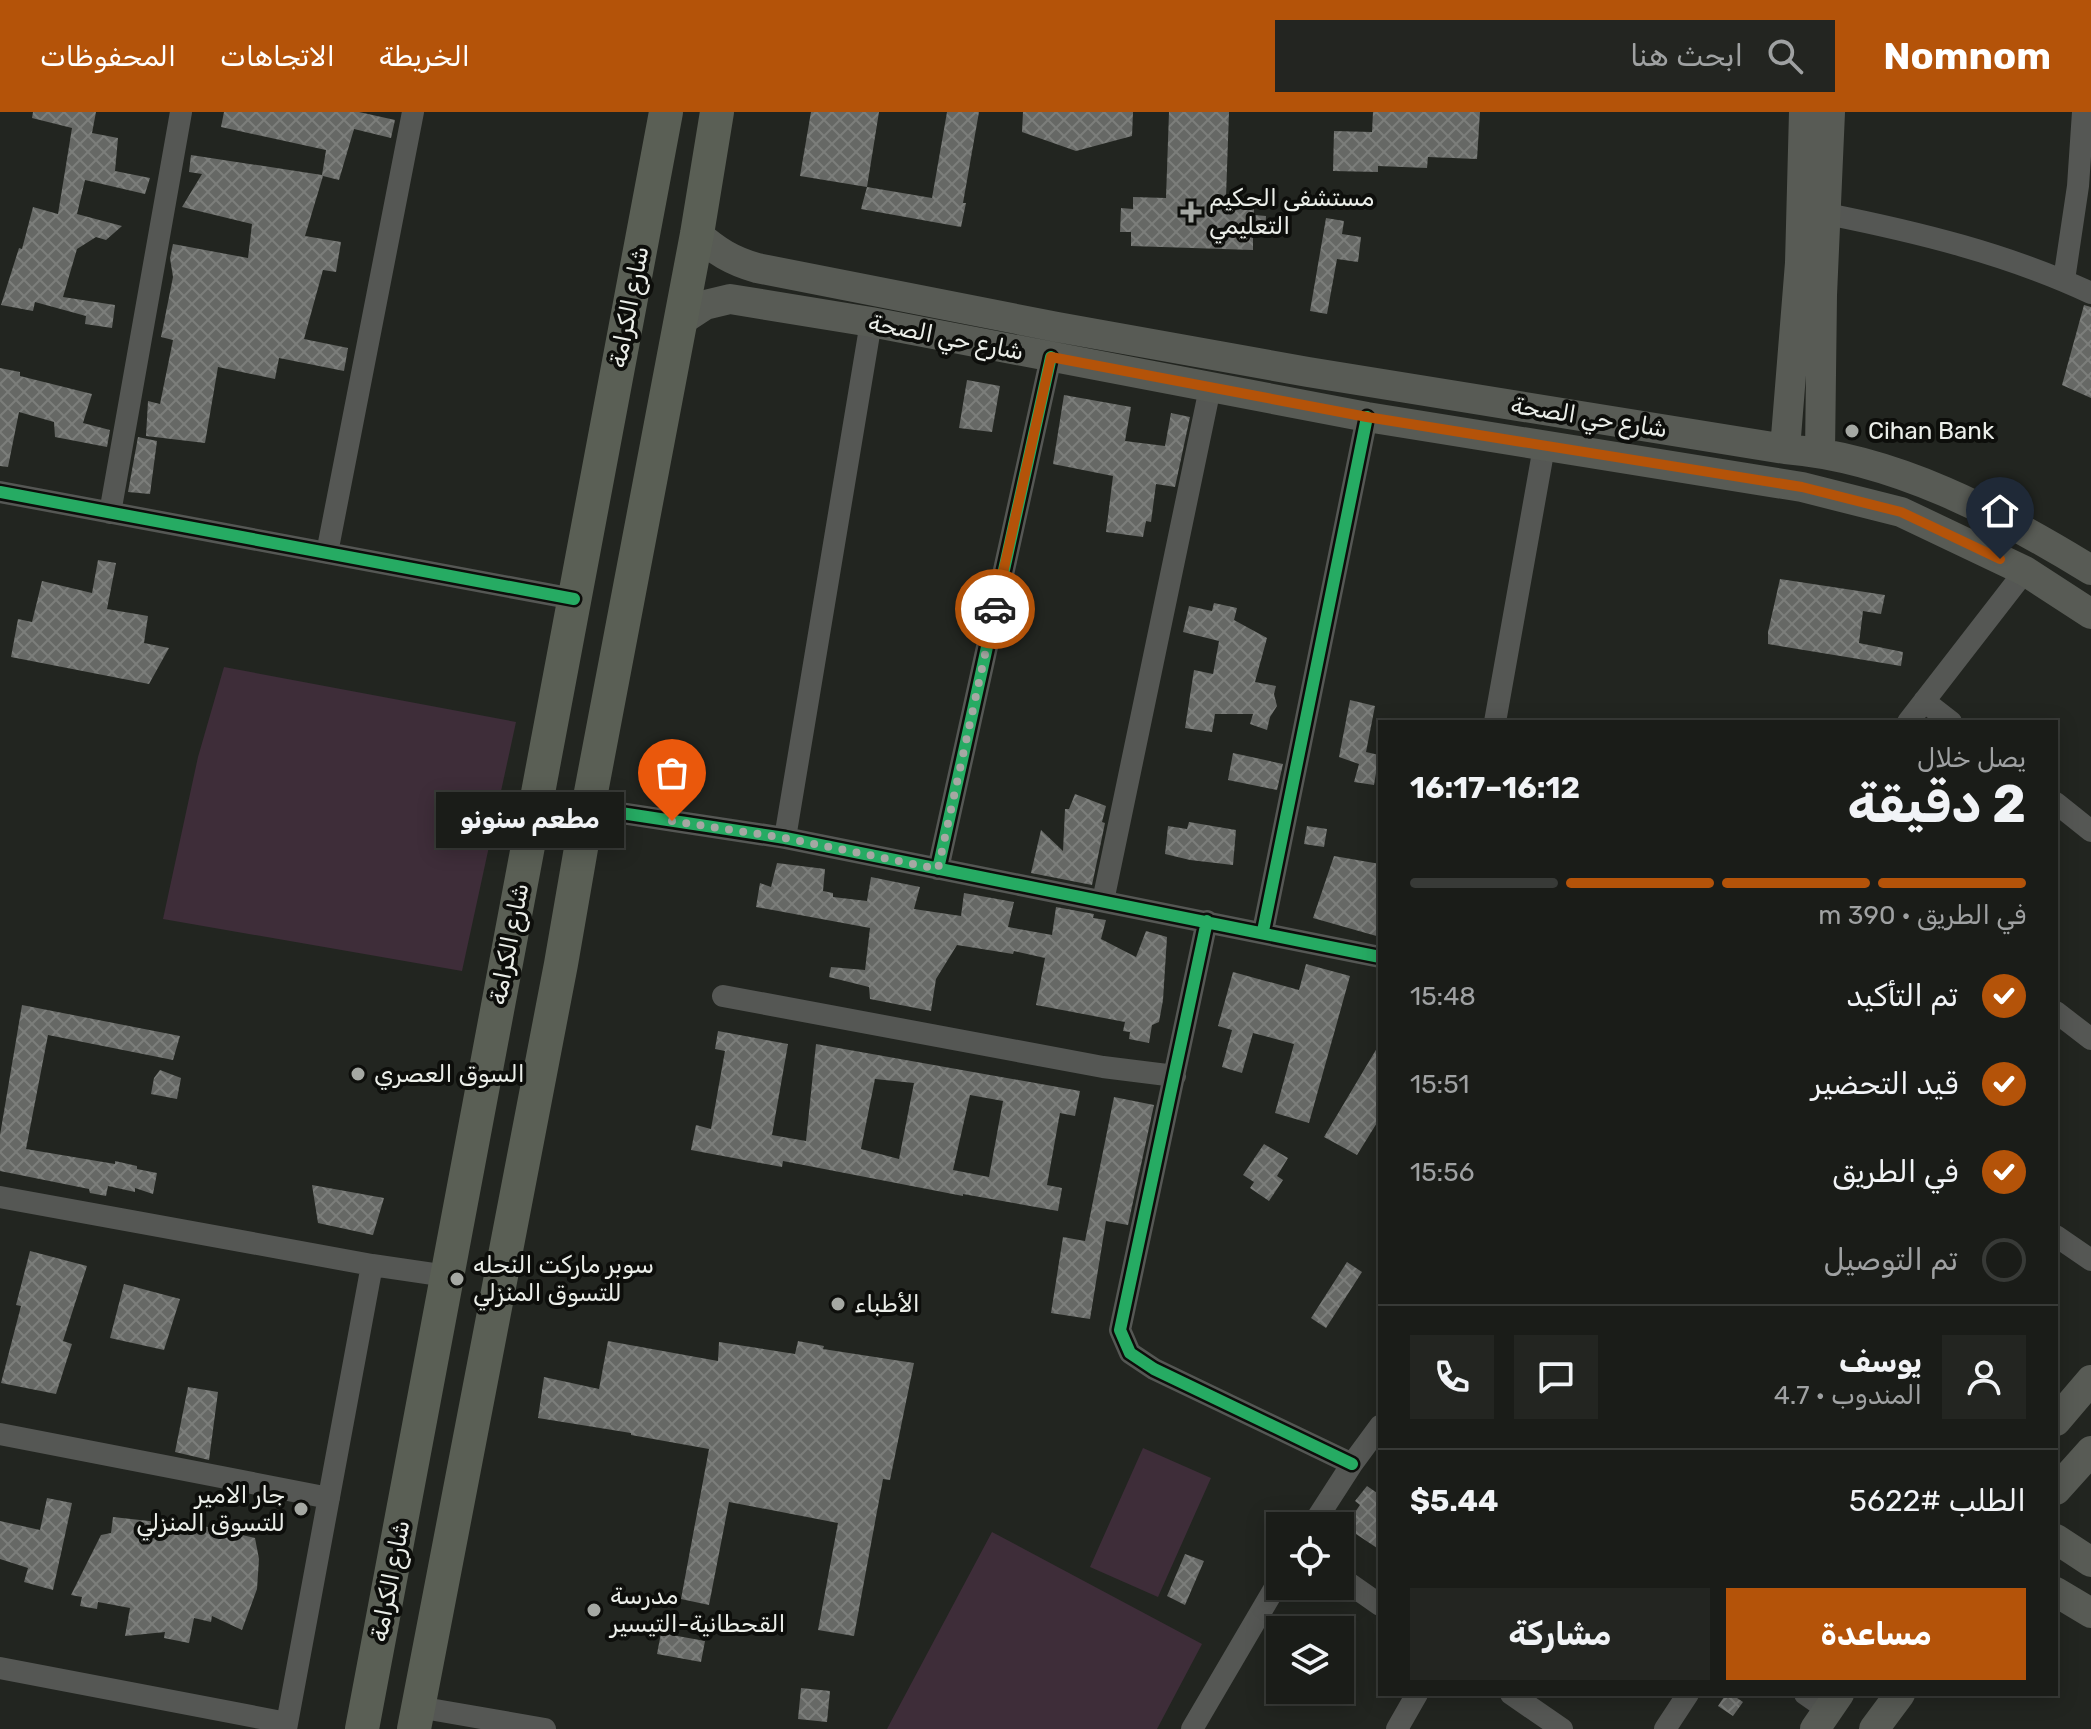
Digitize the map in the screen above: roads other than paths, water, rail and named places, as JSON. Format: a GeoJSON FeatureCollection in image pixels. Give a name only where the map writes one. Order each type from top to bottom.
{"type":"FeatureCollection","features":[{"type":"Feature","properties":{"kind":"main road","name":"شارع الكرامة"},"geometry":{"type":"LineString","coordinates":[[362,1729],[666,112]]}},
{"type":"Feature","properties":{"kind":"main road"},"geometry":{"type":"LineString","coordinates":[[416,1718],[559,973],[717,112]]}},
{"type":"Feature","properties":{"kind":"main road"},"geometry":{"type":"LineString","coordinates":[[1804,112],[1820,452]]}},
{"type":"Feature","properties":{"kind":"main road"},"geometry":{"type":"LineString","coordinates":[[1785,449],[1811,280],[1827,214],[1830,112]]}},
{"type":"Feature","properties":{"kind":"main road","name":"شارع حي الصحة"},"geometry":{"type":"LineString","coordinates":[[697,234],[719,253],[735,262],[757,268],[1057,327],[1308,372],[1785,449],[1820,452],[1913,478],[2034,535],[2091,570]]}},
{"type":"Feature","properties":{"kind":"main road","name":"شارع حي الصحة"},"geometry":{"type":"LineString","coordinates":[[679,322],[705,305],[730,299],[871,322],[1367,417],[1802,487],[1901,512],[2025,571],[2091,614]]}},
{"type":"Feature","properties":{"kind":"main road"},"geometry":{"type":"LineString","coordinates":[[1260,398],[1267,395],[1274,383],[1273,375],[1265,364]]}},
{"type":"Feature","properties":{"kind":"main road"},"geometry":{"type":"LineString","coordinates":[[1305,406],[1298,402],[1292,387],[1300,374],[1308,372]]}},
{"type":"Feature","properties":{"kind":"main road"},"geometry":{"type":"LineString","coordinates":[[506,963],[521,977],[531,980],[551,978],[559,973]]}},
{"type":"Feature","properties":{"kind":"main road"},"geometry":{"type":"LineString","coordinates":[[2058,1419],[2091,1380]]}},
{"type":"Feature","properties":{"kind":"main road"},"geometry":{"type":"LineString","coordinates":[[2058,1488],[2091,1451]]}},
{"type":"Feature","properties":{"kind":"main road"},"geometry":{"type":"LineString","coordinates":[[2058,1540],[2091,1562]]}},
{"type":"Feature","properties":{"kind":"main road"},"geometry":{"type":"LineString","coordinates":[[2058,1593],[2091,1613]]}},
{"type":"Feature","properties":{"kind":"main road"},"geometry":{"type":"LineString","coordinates":[[1874,1729],[1899,1696]]}},
{"type":"Feature","properties":{"kind":"street"},"geometry":{"type":"LineString","coordinates":[[110,513],[181,112]]}},
{"type":"Feature","properties":{"kind":"street"},"geometry":{"type":"LineString","coordinates":[[327,553],[413,112]]}},
{"type":"Feature","properties":{"kind":"street"},"geometry":{"type":"LineString","coordinates":[[2064,280],[2078,186],[2083,112]]}},
{"type":"Feature","properties":{"kind":"street"},"geometry":{"type":"LineString","coordinates":[[1827,214],[1949,242],[2064,280],[2091,293]]}},
{"type":"Feature","properties":{"kind":"street"},"geometry":{"type":"LineString","coordinates":[[785,838],[871,322]]}},
{"type":"Feature","properties":{"kind":"street"},"geometry":{"type":"LineString","coordinates":[[938,869],[1051,357]]}},
{"type":"Feature","properties":{"kind":"street"},"geometry":{"type":"LineString","coordinates":[[1103,901],[1210,388]]}},
{"type":"Feature","properties":{"kind":"street"},"geometry":{"type":"LineString","coordinates":[[1263,931],[1367,417]]}},
{"type":"Feature","properties":{"kind":"street"},"geometry":{"type":"LineString","coordinates":[[1495,720],[1544,447]]}},
{"type":"Feature","properties":{"kind":"street"},"geometry":{"type":"LineString","coordinates":[[0,492],[574,599]]}},
{"type":"Feature","properties":{"kind":"street"},"geometry":{"type":"LineString","coordinates":[[1910,720],[2025,571]]}},
{"type":"Feature","properties":{"kind":"street"},"geometry":{"type":"LineString","coordinates":[[1924,701],[1948,720]]}},
{"type":"Feature","properties":{"kind":"street"},"geometry":{"type":"LineString","coordinates":[[2058,805],[2091,831]]}},
{"type":"Feature","properties":{"kind":"street"},"geometry":{"type":"LineString","coordinates":[[588,808],[785,838],[1263,931],[1378,957]]}},
{"type":"Feature","properties":{"kind":"street"},"geometry":{"type":"LineString","coordinates":[[1207,921],[1120,1330],[1130,1353],[1154,1369],[1352,1464]]}},
{"type":"Feature","properties":{"kind":"street"},"geometry":{"type":"LineString","coordinates":[[723,996],[1103,1067],[1175,1076]]}},
{"type":"Feature","properties":{"kind":"street"},"geometry":{"type":"LineString","coordinates":[[2058,1014],[2091,1039]]}},
{"type":"Feature","properties":{"kind":"street"},"geometry":{"type":"LineString","coordinates":[[0,1197],[447,1276]]}},
{"type":"Feature","properties":{"kind":"street"},"geometry":{"type":"LineString","coordinates":[[2058,1237],[2091,1260]]}},
{"type":"Feature","properties":{"kind":"street"},"geometry":{"type":"LineString","coordinates":[[0,1668],[286,1726],[372,1265]]}},
{"type":"Feature","properties":{"kind":"street"},"geometry":{"type":"LineString","coordinates":[[1321,1512],[1378,1429]]}},
{"type":"Feature","properties":{"kind":"street"},"geometry":{"type":"LineString","coordinates":[[0,1434],[329,1498]]}},
{"type":"Feature","properties":{"kind":"street"},"geometry":{"type":"LineString","coordinates":[[1354,1587],[1378,1604]]}},
{"type":"Feature","properties":{"kind":"street"},"geometry":{"type":"LineString","coordinates":[[1192,1729],[1268,1600]]}},
{"type":"Feature","properties":{"kind":"street"},"geometry":{"type":"LineString","coordinates":[[1397,1729],[1416,1696]]}},
{"type":"Feature","properties":{"kind":"street"},"geometry":{"type":"LineString","coordinates":[[1514,1696],[1562,1729]]}},
{"type":"Feature","properties":{"kind":"street"},"geometry":{"type":"LineString","coordinates":[[1665,1729],[1687,1696]]}},
{"type":"Feature","properties":{"kind":"street"},"geometry":{"type":"LineString","coordinates":[[416,1718],[545,1729]]}},
{"type":"Feature","properties":{"kind":"place","name":"مستشفى الحكيم التعليمي"},"geometry":{"type":"Point","coordinates":[1191,212]}},
{"type":"Feature","properties":{"kind":"place","name":"Cihan Bank"},"geometry":{"type":"Point","coordinates":[1852,431]}},
{"type":"Feature","properties":{"kind":"place","name":"مطعم سنونو"},"geometry":{"type":"Point","coordinates":[672,821]}},
{"type":"Feature","properties":{"kind":"place","name":"السوق العصري"},"geometry":{"type":"Point","coordinates":[358,1074]}},
{"type":"Feature","properties":{"kind":"place","name":"سوبر ماركت النحله للتسوق المنزلي"},"geometry":{"type":"Point","coordinates":[457,1279]}},
{"type":"Feature","properties":{"kind":"place","name":"الأطباء"},"geometry":{"type":"Point","coordinates":[838,1304]}},
{"type":"Feature","properties":{"kind":"place","name":"جار الامير للتسوق المنزلي"},"geometry":{"type":"Point","coordinates":[301,1509]}},
{"type":"Feature","properties":{"kind":"place","name":"مدرسة القحطانية-التيسير"},"geometry":{"type":"Point","coordinates":[594,1610]}}]}
